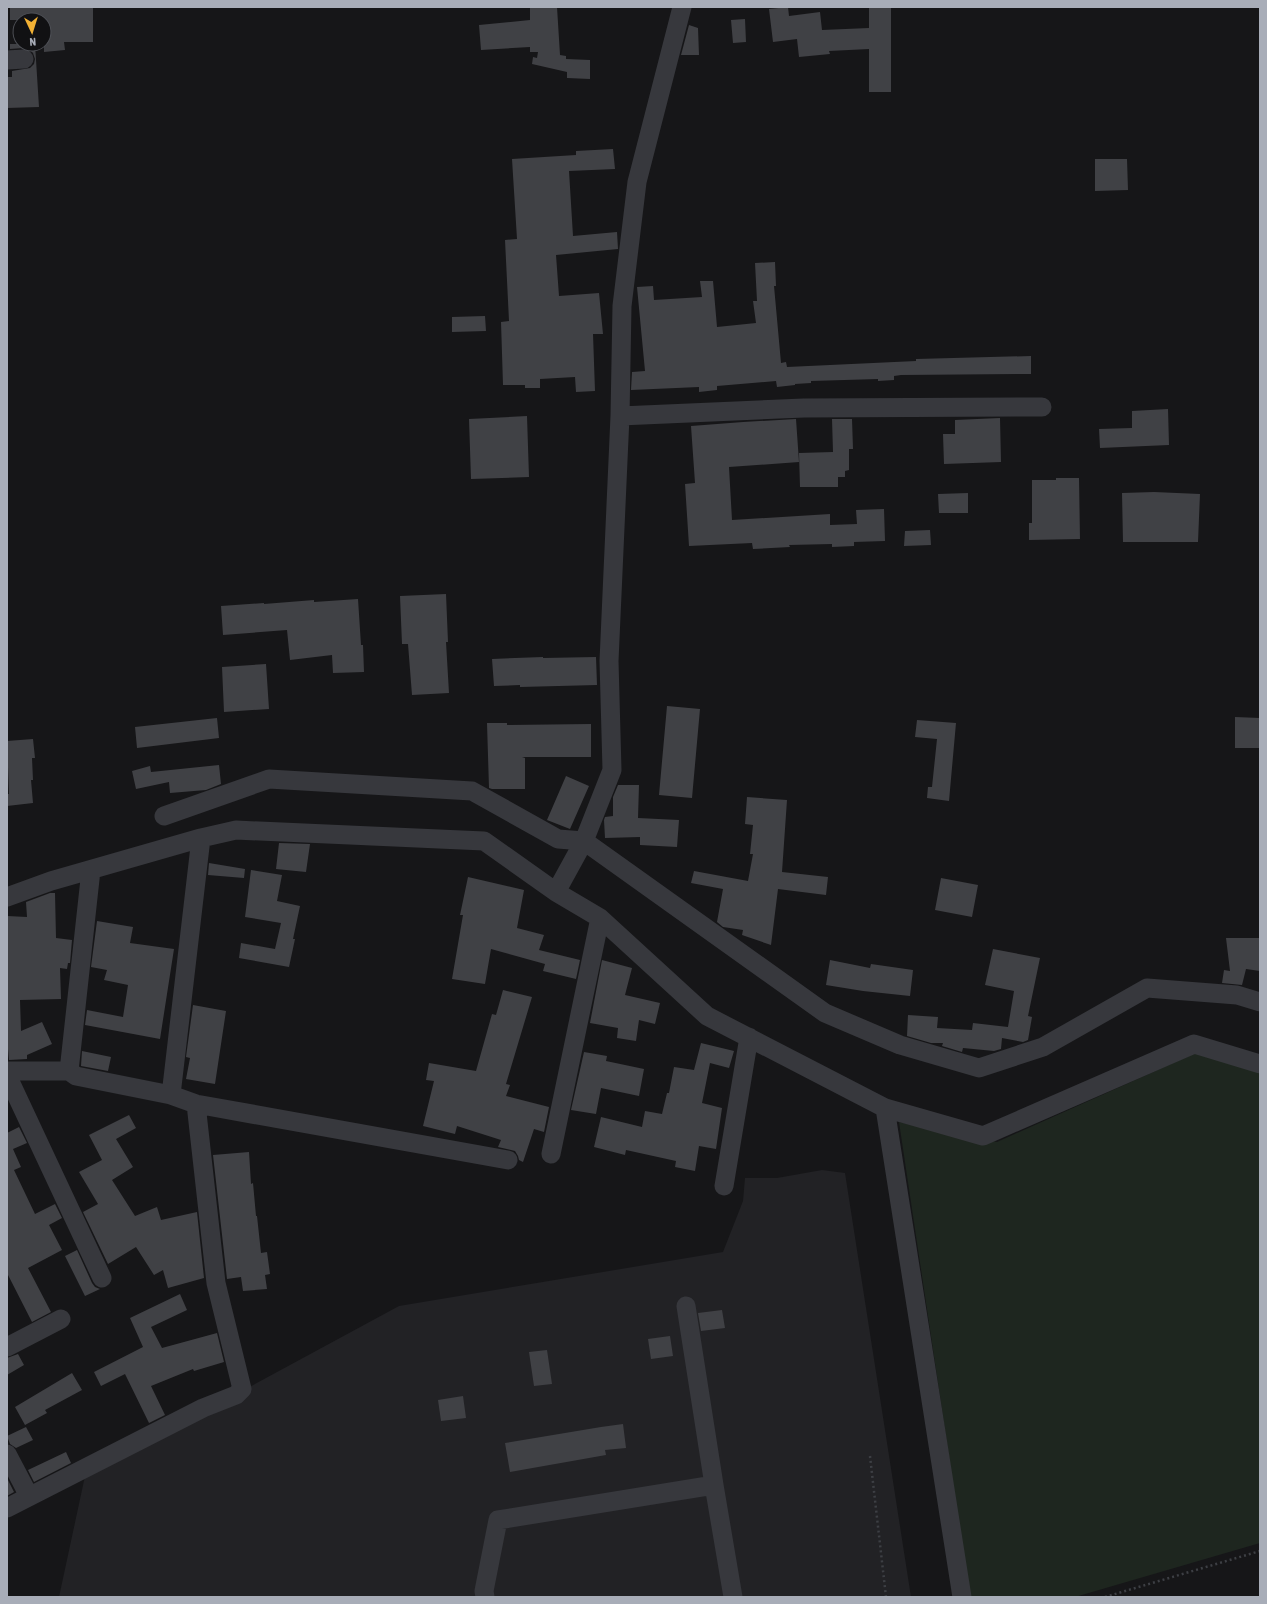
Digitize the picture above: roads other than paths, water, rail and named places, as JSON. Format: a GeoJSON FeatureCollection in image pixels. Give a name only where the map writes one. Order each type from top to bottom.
{"type":"FeatureCollection","features":[{"type":"Feature","properties":{"kind":"street"},"geometry":{"type":"LineString","coordinates":[[556,892],[584,841],[612,770],[610,661],[620,416],[622,306],[637,182],[682,7]]}},
{"type":"Feature","properties":{"kind":"street"},"geometry":{"type":"LineString","coordinates":[[620,416],[804,408],[1042,407]]}},
{"type":"Feature","properties":{"kind":"street"},"geometry":{"type":"LineString","coordinates":[[164,816],[269,779],[472,791],[558,839],[584,841],[825,1013],[900,1046],[979,1068],[1043,1047],[1146,988],[1237,995],[1260,1002]]}},
{"type":"Feature","properties":{"kind":"street"},"geometry":{"type":"LineString","coordinates":[[7,897],[50,881],[201,838],[236,830],[484,841],[556,892],[600,918],[708,1016],[885,1108],[983,1136],[1194,1044],[1260,1064]]}},
{"type":"Feature","properties":{"kind":"street"},"geometry":{"type":"LineString","coordinates":[[171,1095],[201,838]]}},
{"type":"Feature","properties":{"kind":"street"},"geometry":{"type":"LineString","coordinates":[[69,1071],[91,870]]}},
{"type":"Feature","properties":{"kind":"street"},"geometry":{"type":"LineString","coordinates":[[551,1154],[600,918]]}},
{"type":"Feature","properties":{"kind":"street"},"geometry":{"type":"LineString","coordinates":[[724,1186],[749,1037]]}},
{"type":"Feature","properties":{"kind":"street"},"geometry":{"type":"LineString","coordinates":[[7,1071],[69,1071],[76,1076],[171,1095],[196,1104],[508,1160]]}},
{"type":"Feature","properties":{"kind":"street"},"geometry":{"type":"LineString","coordinates":[[7,1075],[102,1278]]}},
{"type":"Feature","properties":{"kind":"street"},"geometry":{"type":"LineString","coordinates":[[7,1508],[203,1408],[236,1396],[242,1389],[216,1283],[196,1104]]}},
{"type":"Feature","properties":{"kind":"street"},"geometry":{"type":"LineString","coordinates":[[885,1108],[962,1597]]}},
{"type":"Feature","properties":{"kind":"street"},"geometry":{"type":"LineString","coordinates":[[686,1306],[733,1597]]}},
{"type":"Feature","properties":{"kind":"street"},"geometry":{"type":"LineString","coordinates":[[7,1347],[61,1319]]}},
{"type":"Feature","properties":{"kind":"street"},"geometry":{"type":"LineString","coordinates":[[7,1454],[29,1496]]}},
{"type":"Feature","properties":{"kind":"street"},"geometry":{"type":"LineString","coordinates":[[485,1597],[484,1591],[498,1520],[714,1486]]}}]}
